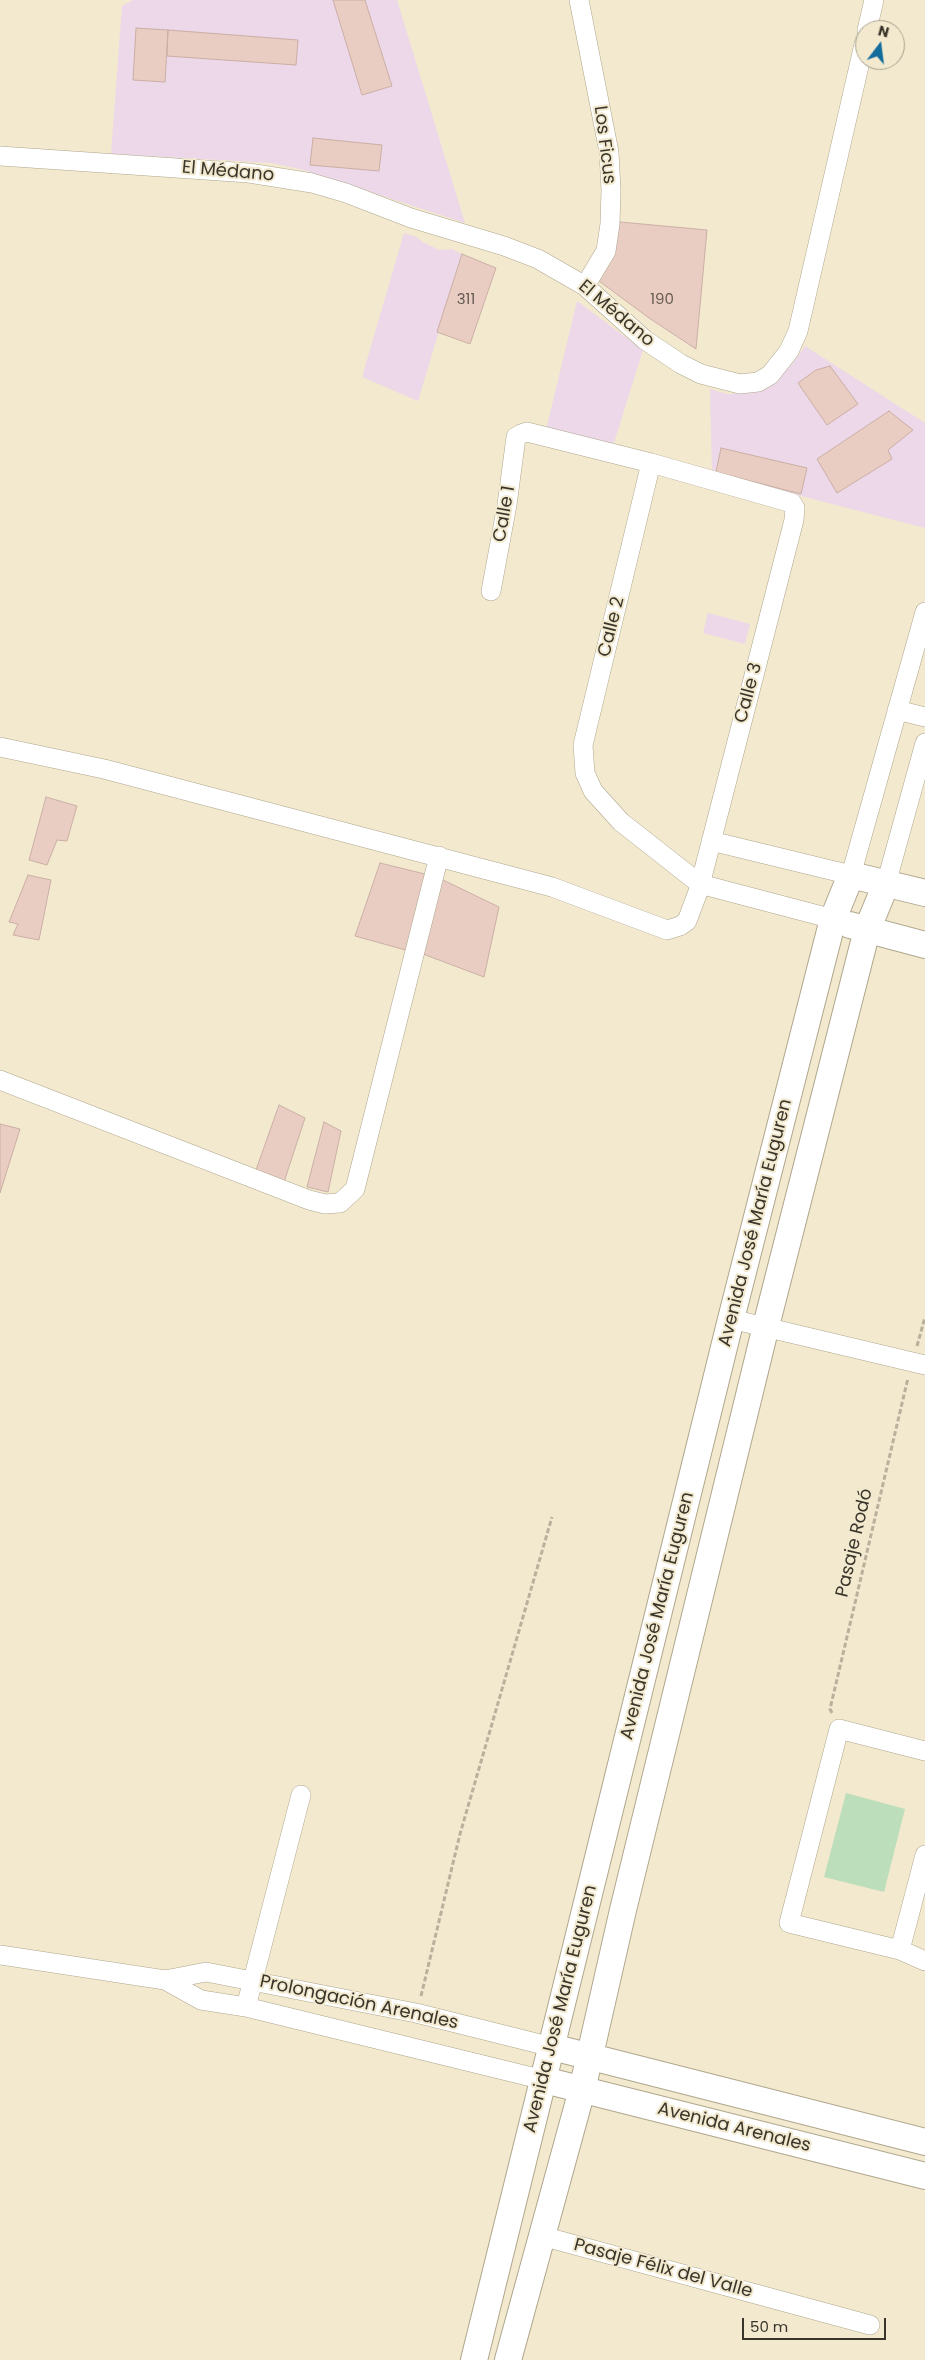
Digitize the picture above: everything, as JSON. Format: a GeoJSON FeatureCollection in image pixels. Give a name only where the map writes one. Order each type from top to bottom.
{"type":"FeatureCollection","features":[{"type":"Feature","properties":{"kind":"street","name":"Los Ficus"},"geometry":{"type":"LineString","coordinates":[[579,0],[609,152],[611,190],[610,224],[606,251],[585,286]]}},
{"type":"Feature","properties":{"kind":"street"},"geometry":{"type":"LineString","coordinates":[[869,20],[874,0]]}},
{"type":"Feature","properties":{"kind":"street","name":"El Médano"},"geometry":{"type":"LineString","coordinates":[[0,156],[249,173],[312,183],[346,193],[411,218],[504,246],[538,259],[585,286],[645,340],[701,374],[740,384],[758,382],[770,375],[789,351],[798,331],[858,70]]}},
{"type":"Feature","properties":{"kind":"street","name":"Calle 1"},"geometry":{"type":"LineString","coordinates":[[491,590],[507,505],[516,437],[527,432],[651,463]]}},
{"type":"Feature","properties":{"kind":"street","name":"Calle 3"},"geometry":{"type":"LineString","coordinates":[[0,747],[104,769],[552,887],[667,930],[680,926],[687,921],[700,884],[794,520],[795,508],[792,503],[651,463]]}},
{"type":"Feature","properties":{"kind":"street","name":"Calle 2"},"geometry":{"type":"LineString","coordinates":[[651,463],[582,759],[584,772],[593,791],[621,822],[700,884]]}},
{"type":"Feature","properties":{"kind":"street"},"geometry":{"type":"LineString","coordinates":[[851,875],[925,612]]}},
{"type":"Feature","properties":{"kind":"street"},"geometry":{"type":"LineString","coordinates":[[897,710],[925,717]]}},
{"type":"Feature","properties":{"kind":"street"},"geometry":{"type":"LineString","coordinates":[[886,884],[925,743]]}},
{"type":"Feature","properties":{"kind":"street"},"geometry":{"type":"LineString","coordinates":[[711,841],[925,893]]}},
{"type":"Feature","properties":{"kind":"street"},"geometry":{"type":"LineString","coordinates":[[0,1080],[309,1200],[325,1204],[340,1203],[355,1189],[439,856]]}},
{"type":"Feature","properties":{"kind":"street","name":"Avenida José María Euguren"},"geometry":{"type":"LineString","coordinates":[[474,2360],[731,1318],[833,919],[851,875]]}},
{"type":"Feature","properties":{"kind":"street"},"geometry":{"type":"LineString","coordinates":[[700,884],[925,945]]}},
{"type":"Feature","properties":{"kind":"street","name":"Avenida José María Euguren"},"geometry":{"type":"LineString","coordinates":[[508,2360],[582,2090],[628,1891],[766,1326],[867,930],[886,884]]}},
{"type":"Feature","properties":{"kind":"street"},"geometry":{"type":"LineString","coordinates":[[731,1318],[919,1363]]}},
{"type":"Feature","properties":{"kind":"street"},"geometry":{"type":"LineString","coordinates":[[925,1751],[839,1729],[789,1922],[900,1950],[925,1960]]}},
{"type":"Feature","properties":{"kind":"street"},"geometry":{"type":"LineString","coordinates":[[246,2007],[300,1795]]}},
{"type":"Feature","properties":{"kind":"street"},"geometry":{"type":"LineString","coordinates":[[900,1950],[925,1855]]}},
{"type":"Feature","properties":{"kind":"street","name":"Prolongación Arenales"},"geometry":{"type":"LineString","coordinates":[[0,1955],[165,1980],[206,1972],[254,1980],[416,2013],[552,2047]]}},
{"type":"Feature","properties":{"kind":"street","name":"Prolongación Arenales"},"geometry":{"type":"LineString","coordinates":[[165,1980],[202,2000],[246,2007],[544,2080]]}},
{"type":"Feature","properties":{"kind":"street","name":"Avenida Arenales"},"geometry":{"type":"LineString","coordinates":[[552,2047],[925,2142]]}},
{"type":"Feature","properties":{"kind":"street","name":"Avenida Arenales"},"geometry":{"type":"LineString","coordinates":[[544,2080],[925,2176]]}},
{"type":"Feature","properties":{"kind":"street","name":"Pasaje Félix del Valle"},"geometry":{"type":"LineString","coordinates":[[542,2236],[870,2325]]}},
{"type":"Feature","properties":{"kind":"path","name":"Pasaje Rodó"},"geometry":{"type":"LineString","coordinates":[[839,1729],[830,1709],[919,1363],[925,1317]]}},
{"type":"Feature","properties":{"kind":"path"},"geometry":{"type":"LineString","coordinates":[[416,2013],[460,1834],[552,1517]]}},
{"type":"Feature","properties":{"kind":"shaded area"},"geometry":{"type":"Polygon","coordinates":[[[133,0],[397,0],[465,223],[300,169],[271,163],[111,154],[122,6],[133,0]]]}},
{"type":"Feature","properties":{"kind":"shaded area"},"geometry":{"type":"Polygon","coordinates":[[[404,233],[417,237],[439,250],[452,249],[462,254],[418,401],[362,377],[404,233]]]}},
{"type":"Feature","properties":{"kind":"shaded area"},"geometry":{"type":"Polygon","coordinates":[[[577,301],[643,350],[613,446],[546,430],[577,301]]]}},
{"type":"Feature","properties":{"kind":"shaded area"},"geometry":{"type":"Polygon","coordinates":[[[805,346],[925,423],[925,528],[712,473],[710,389],[727,394],[744,393],[779,376],[793,363],[805,346]]]}},
{"type":"Feature","properties":{"kind":"shaded area"},"geometry":{"type":"Polygon","coordinates":[[[708,613],[750,624],[745,644],[703,633],[708,613]]]}},
{"type":"Feature","properties":{"kind":"green space"},"geometry":{"type":"Polygon","coordinates":[[[846,1793],[905,1809],[884,1892],[824,1877],[846,1793]]]}},
{"type":"Feature","properties":{"kind":"building"},"geometry":{"type":"Polygon","coordinates":[[[333,0],[365,0],[392,86],[362,95],[333,0]]]}},
{"type":"Feature","properties":{"kind":"building"},"geometry":{"type":"Polygon","coordinates":[[[136,28],[168,30],[165,82],[133,80],[136,28]]]}},
{"type":"Feature","properties":{"kind":"building"},"geometry":{"type":"Polygon","coordinates":[[[168,30],[298,40],[296,65],[167,56],[168,30]]]}},
{"type":"Feature","properties":{"kind":"building"},"geometry":{"type":"Polygon","coordinates":[[[313,138],[382,145],[379,171],[310,165],[313,138]]]}},
{"type":"Feature","properties":{"kind":"building"},"geometry":{"type":"Polygon","coordinates":[[[620,222],[707,230],[696,349],[649,318],[599,281],[610,261],[620,222]]]}},
{"type":"Feature","properties":{"kind":"building"},"geometry":{"type":"Polygon","coordinates":[[[462,254],[496,268],[470,344],[437,332],[462,254]]]}},
{"type":"Feature","properties":{"kind":"building"},"geometry":{"type":"Polygon","coordinates":[[[830,366],[858,404],[827,425],[798,383],[816,370],[830,366]]]}},
{"type":"Feature","properties":{"kind":"building"},"geometry":{"type":"Polygon","coordinates":[[[889,411],[913,430],[888,450],[892,459],[837,493],[817,459],[889,411]]]}},
{"type":"Feature","properties":{"kind":"building"},"geometry":{"type":"Polygon","coordinates":[[[721,448],[807,468],[801,494],[716,472],[721,448]]]}},
{"type":"Feature","properties":{"kind":"building"},"geometry":{"type":"Polygon","coordinates":[[[46,797],[77,806],[67,841],[57,840],[47,865],[29,860],[46,797]]]}},
{"type":"Feature","properties":{"kind":"building"},"geometry":{"type":"Polygon","coordinates":[[[380,863],[425,874],[409,951],[355,936],[380,863]]]}},
{"type":"Feature","properties":{"kind":"building"},"geometry":{"type":"Polygon","coordinates":[[[28,875],[51,880],[39,940],[13,935],[18,924],[9,922],[28,875]]]}},
{"type":"Feature","properties":{"kind":"building"},"geometry":{"type":"Polygon","coordinates":[[[441,879],[499,907],[484,977],[423,954],[441,879]]]}},
{"type":"Feature","properties":{"kind":"building"},"geometry":{"type":"Polygon","coordinates":[[[279,1105],[305,1118],[284,1182],[256,1170],[279,1105]]]}},
{"type":"Feature","properties":{"kind":"building"},"geometry":{"type":"Polygon","coordinates":[[[324,1122],[341,1131],[328,1192],[307,1187],[324,1122]]]}},
{"type":"Feature","properties":{"kind":"building"},"geometry":{"type":"Polygon","coordinates":[[[0,1124],[20,1129],[0,1193],[0,1124]]]}}]}
